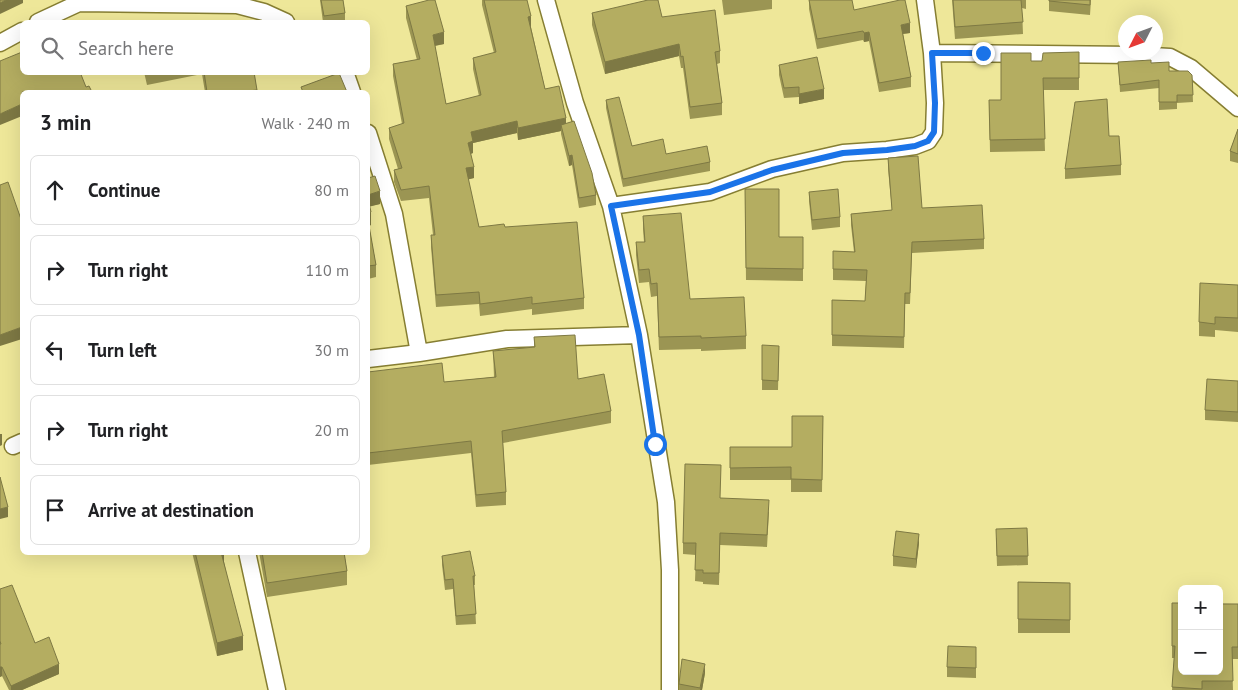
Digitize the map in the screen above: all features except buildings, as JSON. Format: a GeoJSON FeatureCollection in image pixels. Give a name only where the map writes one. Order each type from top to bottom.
{"type":"FeatureCollection","features":[{"type":"Feature","properties":{"kind":"street"},"geometry":{"type":"LineString","coordinates":[[546,0],[575,103],[611,206],[639,335],[666,502],[670,570],[670,690]]}},
{"type":"Feature","properties":{"kind":"street"},"geometry":{"type":"LineString","coordinates":[[611,206],[710,192],[772,170],[843,153],[887,150],[915,146],[928,141],[934,132],[935,103],[932,53],[925,0]]}},
{"type":"Feature","properties":{"kind":"street"},"geometry":{"type":"LineString","coordinates":[[43,20],[79,4],[88,4],[237,5],[264,12],[282,20]]}},
{"type":"Feature","properties":{"kind":"street"},"geometry":{"type":"LineString","coordinates":[[0,43],[20,32]]}},
{"type":"Feature","properties":{"kind":"street"},"geometry":{"type":"LineString","coordinates":[[932,53],[1170,57],[1191,68],[1238,108]]}},
{"type":"Feature","properties":{"kind":"street"},"geometry":{"type":"LineString","coordinates":[[346,75],[351,90]]}},
{"type":"Feature","properties":{"kind":"street"},"geometry":{"type":"LineString","coordinates":[[370,139],[394,214],[418,353]]}},
{"type":"Feature","properties":{"kind":"street"},"geometry":{"type":"LineString","coordinates":[[370,360],[507,338],[639,335]]}},
{"type":"Feature","properties":{"kind":"street"},"geometry":{"type":"LineString","coordinates":[[248,555],[277,690]]}},
{"type":"Feature","properties":{"kind":"route"},"geometry":{"type":"LineString","coordinates":[[655,444],[639,335],[611,206],[710,192],[772,170],[843,153],[887,150],[915,146],[928,141],[934,132],[935,103],[932,53],[983,53]]}}]}
